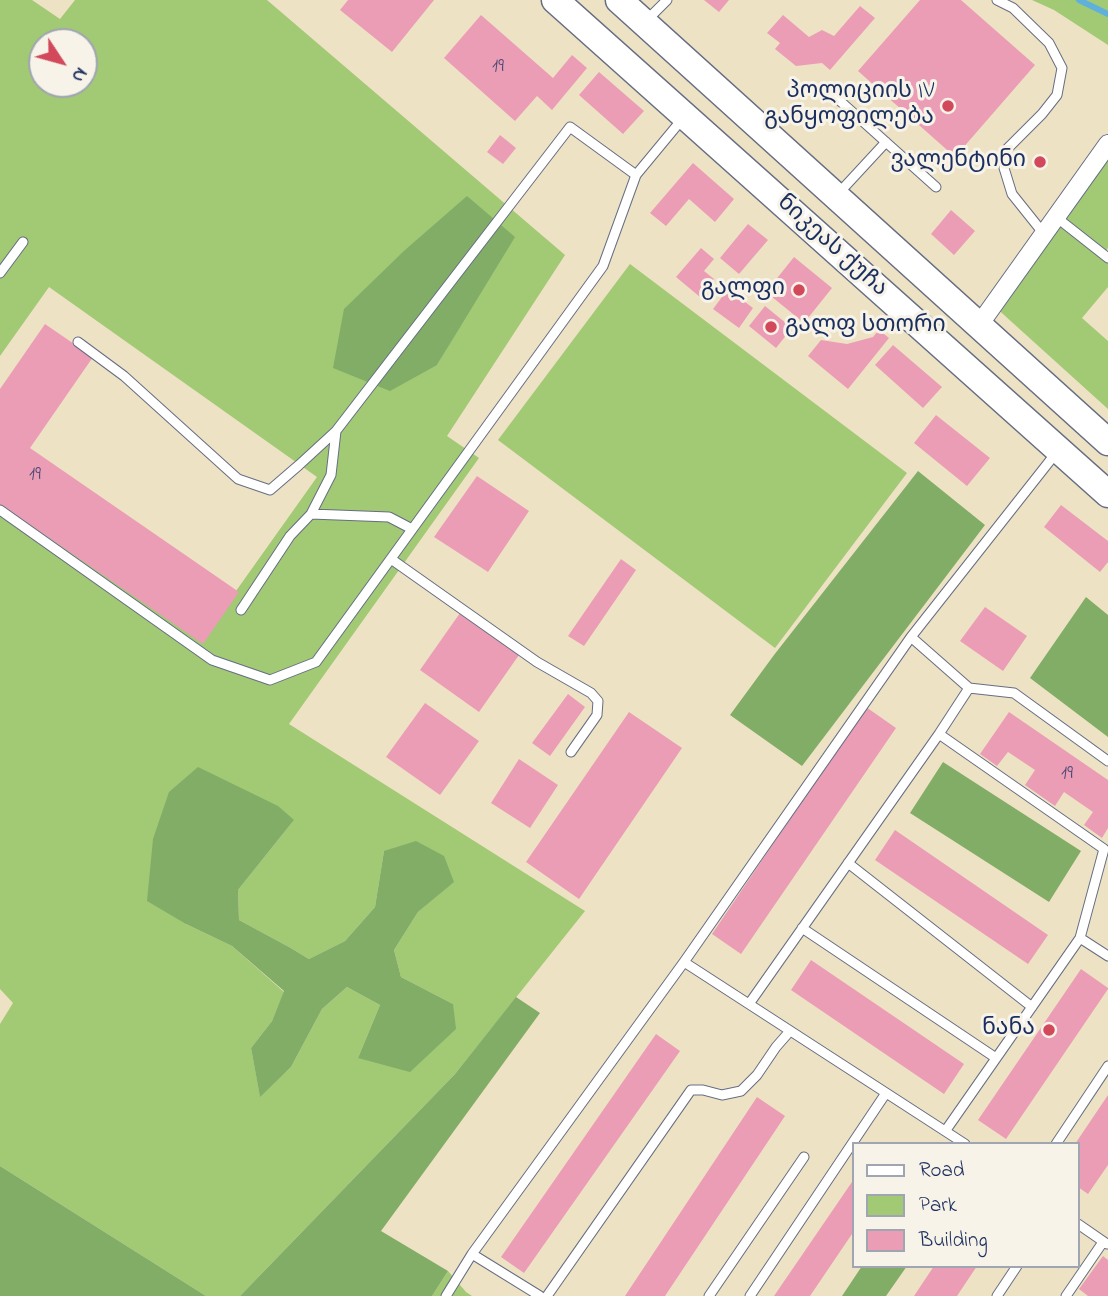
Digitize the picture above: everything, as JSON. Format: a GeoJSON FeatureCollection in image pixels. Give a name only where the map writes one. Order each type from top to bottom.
{"type":"FeatureCollection","features":[{"type":"Feature","properties":{"kind":"main road","name":"ნიკეას ქუჩა"},"geometry":{"type":"LineString","coordinates":[[555,0],[1108,494]]}},
{"type":"Feature","properties":{"kind":"main road","name":"ნიკეას ქუჩა"},"geometry":{"type":"LineString","coordinates":[[619,0],[1108,442]]}},
{"type":"Feature","properties":{"kind":"main road"},"geometry":{"type":"LineString","coordinates":[[725,153],[754,123]]}},
{"type":"Feature","properties":{"kind":"street"},"geometry":{"type":"LineString","coordinates":[[979,325],[1108,144]]}},
{"type":"Feature","properties":{"kind":"lane"},"geometry":{"type":"LineString","coordinates":[[645,23],[667,0]]}},
{"type":"Feature","properties":{"kind":"lane"},"geometry":{"type":"LineString","coordinates":[[998,0],[1013,8],[1049,43],[1062,68],[1057,95],[1007,149],[1004,168],[1012,194],[1044,234]]}},
{"type":"Feature","properties":{"kind":"lane"},"geometry":{"type":"LineString","coordinates":[[830,92],[936,187]]}},
{"type":"Feature","properties":{"kind":"lane"},"geometry":{"type":"LineString","coordinates":[[0,510],[212,660],[270,680],[316,662],[603,266],[636,175],[684,117]]}},
{"type":"Feature","properties":{"kind":"lane"},"geometry":{"type":"LineString","coordinates":[[78,342],[124,376],[238,479],[270,490],[336,431],[570,127],[636,175]]}},
{"type":"Feature","properties":{"kind":"lane"},"geometry":{"type":"LineString","coordinates":[[836,196],[886,142]]}},
{"type":"Feature","properties":{"kind":"lane"},"geometry":{"type":"LineString","coordinates":[[1056,216],[1108,258]]}},
{"type":"Feature","properties":{"kind":"lane"},"geometry":{"type":"LineString","coordinates":[[0,273],[23,242]]}},
{"type":"Feature","properties":{"kind":"lane"},"geometry":{"type":"LineString","coordinates":[[241,610],[290,536],[311,514],[331,475],[336,431]]}},
{"type":"Feature","properties":{"kind":"lane"},"geometry":{"type":"LineString","coordinates":[[446,1296],[472,1254],[684,962],[911,638],[1058,450]]}},
{"type":"Feature","properties":{"kind":"lane"},"geometry":{"type":"LineString","coordinates":[[311,514],[389,517],[412,529]]}},
{"type":"Feature","properties":{"kind":"lane"},"geometry":{"type":"LineString","coordinates":[[391,559],[537,662],[591,693],[598,701],[597,715],[571,752]]}},
{"type":"Feature","properties":{"kind":"lane"},"geometry":{"type":"LineString","coordinates":[[911,638],[969,688],[1014,693],[1108,761]]}},
{"type":"Feature","properties":{"kind":"lane"},"geometry":{"type":"LineString","coordinates":[[748,1004],[969,688]]}},
{"type":"Feature","properties":{"kind":"lane"},"geometry":{"type":"LineString","coordinates":[[939,734],[1104,849],[1080,938],[946,1130]]}},
{"type":"Feature","properties":{"kind":"lane"},"geometry":{"type":"LineString","coordinates":[[848,863],[1032,1007]]}},
{"type":"Feature","properties":{"kind":"lane"},"geometry":{"type":"LineString","coordinates":[[802,928],[996,1058]]}},
{"type":"Feature","properties":{"kind":"lane"},"geometry":{"type":"LineString","coordinates":[[1080,938],[1108,956]]}},
{"type":"Feature","properties":{"kind":"lane"},"geometry":{"type":"LineString","coordinates":[[684,962],[962,1142]]}},
{"type":"Feature","properties":{"kind":"lane"},"geometry":{"type":"LineString","coordinates":[[547,1296],[691,1090],[722,1095],[741,1091],[757,1075],[790,1031]]}},
{"type":"Feature","properties":{"kind":"lane"},"geometry":{"type":"LineString","coordinates":[[1057,1142],[1108,1066]]}},
{"type":"Feature","properties":{"kind":"lane"},"geometry":{"type":"LineString","coordinates":[[853,1142],[886,1093]]}},
{"type":"Feature","properties":{"kind":"lane"},"geometry":{"type":"LineString","coordinates":[[750,1296],[852,1144]]}},
{"type":"Feature","properties":{"kind":"lane"},"geometry":{"type":"LineString","coordinates":[[709,1296],[804,1157]]}},
{"type":"Feature","properties":{"kind":"lane"},"geometry":{"type":"LineString","coordinates":[[1066,1296],[1106,1244],[1080,1225]]}},
{"type":"Feature","properties":{"kind":"lane"},"geometry":{"type":"LineString","coordinates":[[472,1254],[540,1296]]}},
{"type":"Feature","properties":{"kind":"lane"},"geometry":{"type":"LineString","coordinates":[[997,1296],[1016,1268]]}},
{"type":"Feature","properties":{"kind":"green space"},"geometry":{"type":"Polygon","coordinates":[[[0,0],[32,0],[60,19],[75,0],[267,0],[565,255],[447,436],[479,458],[289,724],[585,911],[455,1074],[240,1296],[206,1296],[0,1166],[0,1024],[13,1003],[0,989],[0,492],[204,636],[317,477],[49,287],[0,356],[0,0]],[[467,196],[437,365],[471,307],[467,196]],[[294,820],[186,924],[232,946],[284,992],[272,1021],[251,1048],[260,1096],[291,1067],[322,1009],[347,987],[380,1005],[358,1058],[453,1004],[401,977],[394,950],[418,912],[453,882],[384,851],[375,907],[345,941],[309,959],[239,920],[238,890],[294,820]]]}},
{"type":"Feature","properties":{"kind":"green space"},"geometry":{"type":"Polygon","coordinates":[[[1032,0],[1108,0],[1108,45],[1054,10],[1032,0]]]}},
{"type":"Feature","properties":{"kind":"green space"},"geometry":{"type":"Polygon","coordinates":[[[1108,144],[1108,248],[1104,254],[1108,258],[1108,287],[1082,318],[1108,341],[1108,409],[993,305],[1108,144]]]}},
{"type":"Feature","properties":{"kind":"green space"},"geometry":{"type":"Polygon","coordinates":[[[467,196],[515,237],[437,365],[390,391],[333,368],[344,309],[405,250],[467,196]]]}},
{"type":"Feature","properties":{"kind":"green space"},"geometry":{"type":"Polygon","coordinates":[[[630,264],[907,473],[775,648],[498,440],[630,264]]]}},
{"type":"Feature","properties":{"kind":"green space"},"geometry":{"type":"Polygon","coordinates":[[[918,471],[985,525],[802,766],[730,715],[918,471]]]}},
{"type":"Feature","properties":{"kind":"green space"},"geometry":{"type":"Polygon","coordinates":[[[1086,597],[1108,615],[1108,737],[1030,678],[1086,597]]]}},
{"type":"Feature","properties":{"kind":"green space"},"geometry":{"type":"Polygon","coordinates":[[[943,762],[1081,851],[1049,902],[910,813],[943,762]]]}},
{"type":"Feature","properties":{"kind":"green space"},"geometry":{"type":"Polygon","coordinates":[[[198,767],[278,806],[294,820],[238,890],[239,920],[309,959],[345,941],[375,907],[384,851],[416,841],[444,856],[454,882],[418,912],[394,950],[401,977],[453,1004],[456,1029],[410,1072],[358,1058],[380,1005],[347,987],[322,1009],[291,1067],[260,1097],[251,1048],[272,1021],[284,991],[232,946],[147,901],[153,839],[169,792],[198,767]]]}},
{"type":"Feature","properties":{"kind":"green space"},"geometry":{"type":"Polygon","coordinates":[[[516,997],[540,1013],[381,1231],[448,1271],[432,1296],[240,1296],[455,1074],[516,997]]]}},
{"type":"Feature","properties":{"kind":"green space"},"geometry":{"type":"Polygon","coordinates":[[[0,1166],[206,1296],[0,1296],[0,1166]]]}},
{"type":"Feature","properties":{"kind":"green space"},"geometry":{"type":"Polygon","coordinates":[[[861,1268],[906,1268],[886,1296],[842,1296],[861,1268]]]}},
{"type":"Feature","properties":{"kind":"green space"},"geometry":{"type":"Polygon","coordinates":[[[448,1271],[466,1292],[472,1296],[432,1296],[448,1271]]]}},
{"type":"Feature","properties":{"kind":"building"},"geometry":{"type":"Polygon","coordinates":[[[348,0],[434,0],[392,52],[340,10],[348,0]]]}},
{"type":"Feature","properties":{"kind":"building"},"geometry":{"type":"Polygon","coordinates":[[[704,0],[729,0],[719,12],[704,0]]]}},
{"type":"Feature","properties":{"kind":"building","name":"პოლიციის IV განყოფილება"},"geometry":{"type":"Polygon","coordinates":[[[920,0],[961,0],[1035,65],[955,157],[858,71],[920,0]]]}},
{"type":"Feature","properties":{"kind":"building"},"geometry":{"type":"Polygon","coordinates":[[[860,6],[875,18],[830,70],[822,63],[796,66],[775,49],[780,43],[767,33],[783,15],[809,37],[822,30],[834,36],[860,6]]]}},
{"type":"Feature","properties":{"kind":"building"},"geometry":{"type":"Polygon","coordinates":[[[481,15],[553,78],[572,55],[587,68],[552,110],[537,96],[515,121],[444,58],[481,15]]]}},
{"type":"Feature","properties":{"kind":"building"},"geometry":{"type":"Polygon","coordinates":[[[599,72],[644,111],[623,134],[579,95],[599,72]]]}},
{"type":"Feature","properties":{"kind":"building"},"geometry":{"type":"Polygon","coordinates":[[[500,135],[516,148],[503,164],[487,152],[500,135]]]}},
{"type":"Feature","properties":{"kind":"building"},"geometry":{"type":"Polygon","coordinates":[[[693,163],[734,199],[715,222],[689,199],[666,226],[650,213],[693,163]]]}},
{"type":"Feature","properties":{"kind":"building"},"geometry":{"type":"Polygon","coordinates":[[[951,210],[975,231],[954,255],[931,234],[951,210]]]}},
{"type":"Feature","properties":{"kind":"building"},"geometry":{"type":"Polygon","coordinates":[[[748,224],[768,240],[739,274],[720,258],[748,224]]]}},
{"type":"Feature","properties":{"kind":"building"},"geometry":{"type":"Polygon","coordinates":[[[701,248],[714,259],[704,271],[714,279],[700,297],[676,277],[701,248]]]}},
{"type":"Feature","properties":{"kind":"building","name":"გალფი"},"geometry":{"type":"Polygon","coordinates":[[[794,257],[832,288],[804,323],[766,292],[794,257]]]}},
{"type":"Feature","properties":{"kind":"building"},"geometry":{"type":"Polygon","coordinates":[[[728,289],[753,308],[739,328],[713,309],[728,289]]]}},
{"type":"Feature","properties":{"kind":"building","name":"გალფ სთორი"},"geometry":{"type":"Polygon","coordinates":[[[765,306],[792,328],[776,348],[749,326],[765,306]]]}},
{"type":"Feature","properties":{"kind":"building"},"geometry":{"type":"Polygon","coordinates":[[[45,324],[93,357],[30,448],[239,592],[203,644],[0,504],[0,389],[45,324]]]}},
{"type":"Feature","properties":{"kind":"building"},"geometry":{"type":"Polygon","coordinates":[[[879,330],[889,338],[848,389],[808,356],[821,340],[847,344],[873,337],[879,330]]]}},
{"type":"Feature","properties":{"kind":"building"},"geometry":{"type":"Polygon","coordinates":[[[893,345],[942,387],[923,408],[875,365],[893,345]]]}},
{"type":"Feature","properties":{"kind":"building"},"geometry":{"type":"Polygon","coordinates":[[[936,415],[990,458],[967,486],[914,443],[936,415]]]}},
{"type":"Feature","properties":{"kind":"building"},"geometry":{"type":"Polygon","coordinates":[[[477,476],[529,511],[488,572],[434,537],[477,476]]]}},
{"type":"Feature","properties":{"kind":"building"},"geometry":{"type":"Polygon","coordinates":[[[1061,505],[1108,541],[1108,562],[1100,572],[1044,527],[1061,505]]]}},
{"type":"Feature","properties":{"kind":"building"},"geometry":{"type":"Polygon","coordinates":[[[621,559],[636,570],[584,646],[568,636],[621,559]]]}},
{"type":"Feature","properties":{"kind":"building"},"geometry":{"type":"Polygon","coordinates":[[[985,607],[1027,636],[1003,671],[960,641],[985,607]]]}},
{"type":"Feature","properties":{"kind":"building"},"geometry":{"type":"Polygon","coordinates":[[[460,613],[519,655],[479,712],[420,670],[460,613]]]}},
{"type":"Feature","properties":{"kind":"building"},"geometry":{"type":"Polygon","coordinates":[[[568,694],[585,707],[550,756],[532,743],[568,694]]]}},
{"type":"Feature","properties":{"kind":"building"},"geometry":{"type":"Polygon","coordinates":[[[425,703],[479,741],[440,795],[386,757],[425,703]]]}},
{"type":"Feature","properties":{"kind":"building"},"geometry":{"type":"Polygon","coordinates":[[[866,707],[896,728],[741,954],[712,934],[866,707]]]}},
{"type":"Feature","properties":{"kind":"building"},"geometry":{"type":"Polygon","coordinates":[[[629,712],[682,748],[579,899],[526,862],[629,712]]]}},
{"type":"Feature","properties":{"kind":"building"},"geometry":{"type":"Polygon","coordinates":[[[1009,712],[1108,780],[1108,828],[1102,838],[1084,825],[1093,812],[1064,792],[1055,806],[1025,785],[1035,770],[1008,752],[997,766],[980,754],[1009,712]]]}},
{"type":"Feature","properties":{"kind":"building"},"geometry":{"type":"Polygon","coordinates":[[[519,759],[558,785],[530,828],[491,803],[519,759]]]}},
{"type":"Feature","properties":{"kind":"building"},"geometry":{"type":"Polygon","coordinates":[[[895,830],[1048,935],[1028,964],[875,860],[895,830]]]}},
{"type":"Feature","properties":{"kind":"building"},"geometry":{"type":"Polygon","coordinates":[[[811,960],[964,1064],[944,1094],[791,990],[811,960]]]}},
{"type":"Feature","properties":{"kind":"building"},"geometry":{"type":"Polygon","coordinates":[[[1081,969],[1108,989],[1006,1139],[978,1120],[1081,969]]]}},
{"type":"Feature","properties":{"kind":"building"},"geometry":{"type":"Polygon","coordinates":[[[656,1034],[680,1051],[524,1273],[501,1257],[656,1034]]]}},
{"type":"Feature","properties":{"kind":"building"},"geometry":{"type":"Polygon","coordinates":[[[1108,1095],[1108,1165],[1088,1194],[1080,1188],[1080,1142],[1076,1142],[1108,1095]]]}},
{"type":"Feature","properties":{"kind":"building"},"geometry":{"type":"Polygon","coordinates":[[[757,1097],[785,1116],[665,1296],[625,1296],[757,1097]]]}},
{"type":"Feature","properties":{"kind":"building"},"geometry":{"type":"Polygon","coordinates":[[[852,1182],[852,1234],[810,1296],[774,1296],[852,1182]]]}},
{"type":"Feature","properties":{"kind":"building"},"geometry":{"type":"Polygon","coordinates":[[[1103,1256],[1108,1260],[1108,1296],[1088,1296],[1079,1289],[1103,1256]]]}},
{"type":"Feature","properties":{"kind":"building"},"geometry":{"type":"Polygon","coordinates":[[[933,1268],[976,1268],[957,1296],[914,1296],[933,1268]]]}},
{"type":"Feature","properties":{"kind":"waterway"},"geometry":{"type":"LineString","coordinates":[[1079,0],[1108,14]]}},
{"type":"Feature","properties":{"kind":"place","name":"პოლიციის IV განყოფილება"},"geometry":{"type":"Point","coordinates":[948,106]}},
{"type":"Feature","properties":{"kind":"place","name":"ვალენტინი"},"geometry":{"type":"Point","coordinates":[1040,162]}},
{"type":"Feature","properties":{"kind":"place","name":"გალფი"},"geometry":{"type":"Point","coordinates":[799,290]}},
{"type":"Feature","properties":{"kind":"place","name":"გალფ სთორი"},"geometry":{"type":"Point","coordinates":[771,327]}},
{"type":"Feature","properties":{"kind":"place","name":"ნანა"},"geometry":{"type":"Point","coordinates":[1049,1030]}}]}
